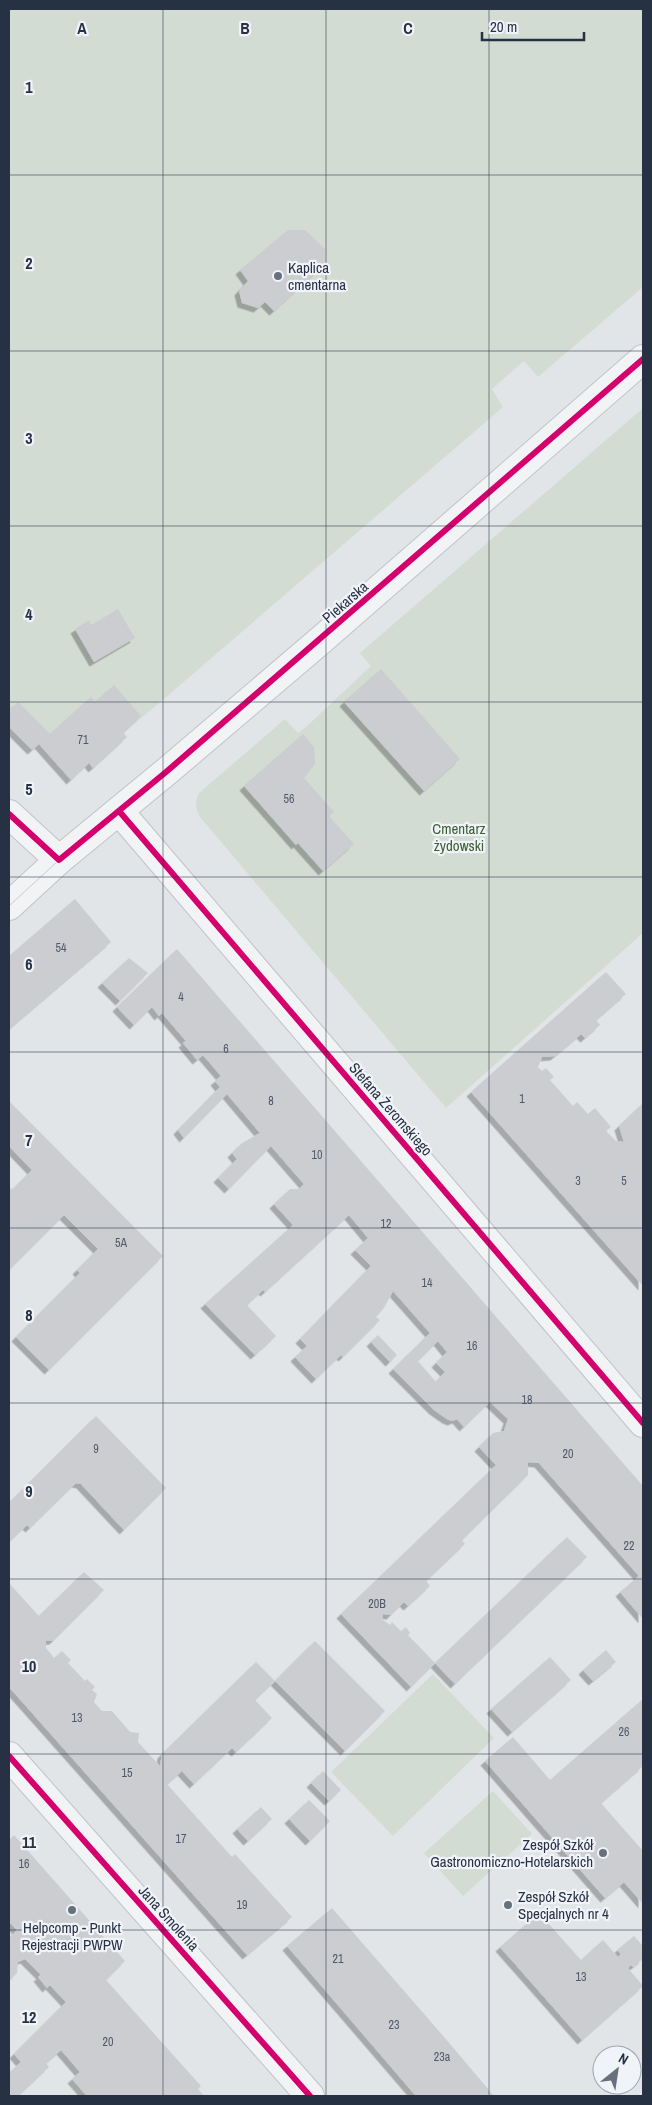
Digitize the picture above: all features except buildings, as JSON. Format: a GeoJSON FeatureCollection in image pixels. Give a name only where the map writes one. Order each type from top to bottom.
{"type":"FeatureCollection","features":[{"type":"Feature","properties":{"kind":"street","name":"Piekarska"},"geometry":{"type":"LineString","coordinates":[[9,906],[60,860],[321,640],[643,359]]}},
{"type":"Feature","properties":{"kind":"street","name":"Stefana Żeromskiego"},"geometry":{"type":"LineString","coordinates":[[119,811],[643,1423]]}},
{"type":"Feature","properties":{"kind":"street"},"geometry":{"type":"LineString","coordinates":[[9,814],[60,860]]}},
{"type":"Feature","properties":{"kind":"street","name":"Jana Smolenia"},"geometry":{"type":"LineString","coordinates":[[9,1756],[310,2096]]}},
{"type":"Feature","properties":{"kind":"green space"},"geometry":{"type":"Polygon","coordinates":[[[9,9],[643,9],[643,287],[538,377],[524,361],[492,389],[503,407],[123,733],[127,737],[93,768],[89,763],[71,780],[39,744],[32,750],[9,727],[9,9]]]}},
{"type":"Feature","properties":{"kind":"green space","name":"Cmentarz żydowski"},"geometry":{"type":"Polygon","coordinates":[[[643,408],[643,933],[446,1108],[200,817],[196,808],[197,799],[199,793],[285,719],[298,733],[307,726],[371,666],[360,653],[643,408]]]}},
{"type":"Feature","properties":{"kind":"green space"},"geometry":{"type":"Polygon","coordinates":[[[433,1674],[494,1738],[393,1836],[331,1772],[433,1674]]]}},
{"type":"Feature","properties":{"kind":"green space"},"geometry":{"type":"Polygon","coordinates":[[[493,1791],[532,1834],[463,1896],[424,1853],[493,1791]]]}},
{"type":"Feature","properties":{"kind":"tram line"},"geometry":{"type":"LineString","coordinates":[[9,906],[59,860],[321,640],[643,359]]}},
{"type":"Feature","properties":{"kind":"cycle path"},"geometry":{"type":"LineString","coordinates":[[9,814],[59,860],[166,772],[643,359]]}},
{"type":"Feature","properties":{"kind":"cycle path"},"geometry":{"type":"LineString","coordinates":[[119,811],[643,1423]]}},
{"type":"Feature","properties":{"kind":"cycle path"},"geometry":{"type":"LineString","coordinates":[[9,1756],[310,2096]]}},
{"type":"Feature","properties":{"kind":"place","name":"Kaplica cmentarna"},"geometry":{"type":"Point","coordinates":[278,276]}},
{"type":"Feature","properties":{"kind":"place","name":"Zespół Szkół Gastronomiczno-Hotelarskich"},"geometry":{"type":"Point","coordinates":[603,1853]}},
{"type":"Feature","properties":{"kind":"place","name":"Zespół Szkół Specjalnych nr 4"},"geometry":{"type":"Point","coordinates":[508,1905]}},
{"type":"Feature","properties":{"kind":"place","name":"Helpcomp - Punkt Rejestracji PWPW"},"geometry":{"type":"Point","coordinates":[72,1910]}}]}
